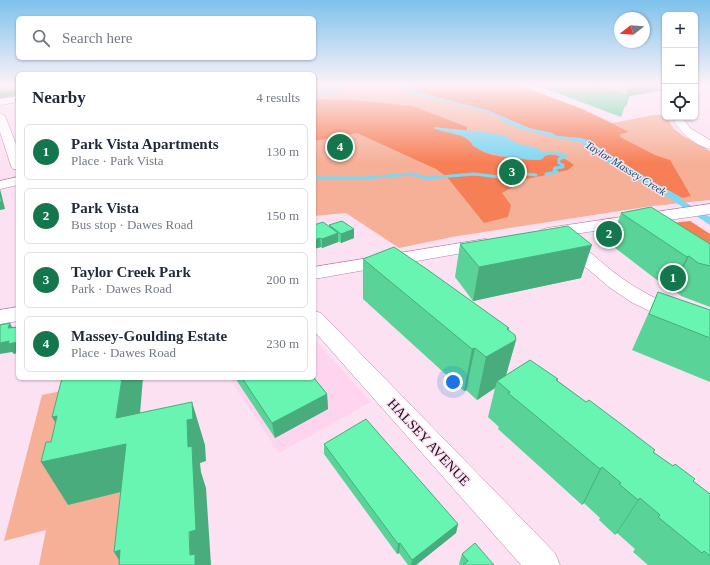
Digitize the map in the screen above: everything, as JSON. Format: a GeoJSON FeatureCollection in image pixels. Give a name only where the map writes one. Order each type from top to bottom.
{"type":"FeatureCollection","features":[{"type":"Feature","properties":{"kind":"street"},"geometry":{"type":"LineString","coordinates":[[0,116],[16,160]]}},
{"type":"Feature","properties":{"kind":"street"},"geometry":{"type":"LineString","coordinates":[[680,120],[686,131],[710,145]]}},
{"type":"Feature","properties":{"kind":"street"},"geometry":{"type":"LineString","coordinates":[[0,185],[16,181]]}},
{"type":"Feature","properties":{"kind":"street"},"geometry":{"type":"LineString","coordinates":[[529,237],[663,214],[710,209]]}},
{"type":"Feature","properties":{"kind":"street"},"geometry":{"type":"LineString","coordinates":[[554,232],[615,282],[633,294],[680,318],[710,328]]}},
{"type":"Feature","properties":{"kind":"street"},"geometry":{"type":"LineString","coordinates":[[316,273],[502,241]]}},
{"type":"Feature","properties":{"kind":"street"},"geometry":{"type":"LineString","coordinates":[[0,317],[16,314]]}},
{"type":"Feature","properties":{"kind":"street","name":"HALSEY AVENUE"},"geometry":{"type":"LineString","coordinates":[[316,320],[543,565]]}},
{"type":"Feature","properties":{"kind":"shaded area"},"geometry":{"type":"Polygon","coordinates":[[[316,110],[585,110],[613,123],[653,115],[662,115],[662,120],[668,120],[674,129],[710,151],[710,200],[652,206],[452,237],[399,248],[346,213],[316,216],[316,110]]]}},
{"type":"Feature","properties":{"kind":"shaded area"},"geometry":{"type":"Polygon","coordinates":[[[316,110],[424,110],[467,127],[467,131],[435,128],[461,135],[477,148],[492,155],[509,158],[540,160],[548,155],[557,155],[574,165],[568,170],[527,179],[502,193],[511,205],[508,217],[484,223],[447,177],[436,169],[357,133],[316,141],[316,110]]]}},
{"type":"Feature","properties":{"kind":"shaded area"},"geometry":{"type":"Polygon","coordinates":[[[488,110],[585,110],[629,132],[621,134],[620,137],[655,155],[670,160],[691,196],[682,198],[650,180],[589,141],[581,138],[557,136],[552,133],[529,128],[488,110]]]}},
{"type":"Feature","properties":{"kind":"shaded area"},"geometry":{"type":"Polygon","coordinates":[[[690,221],[710,234],[710,249],[672,223],[690,221]]]}},
{"type":"Feature","properties":{"kind":"shaded area"},"geometry":{"type":"Polygon","coordinates":[[[316,341],[371,402],[279,453],[230,380],[316,380],[316,341]]]}},
{"type":"Feature","properties":{"kind":"shaded area"},"geometry":{"type":"Polygon","coordinates":[[[80,387],[150,485],[140,565],[39,565],[46,530],[4,541],[42,395],[80,387]]]}},
{"type":"Feature","properties":{"kind":"water","name":"Taylor Massey Creek"},"geometry":{"type":"Polygon","coordinates":[[[479,110],[488,110],[529,128],[552,133],[557,136],[581,138],[589,141],[710,217],[710,225],[663,194],[611,165],[580,142],[560,139],[517,128],[505,123],[498,117],[479,110]]]}},
{"type":"Feature","properties":{"kind":"water"},"geometry":{"type":"Polygon","coordinates":[[[434,127],[492,133],[505,136],[516,143],[537,148],[548,154],[540,160],[513,158],[485,152],[473,146],[470,140],[462,136],[435,129],[434,127]]]}},
{"type":"Feature","properties":{"kind":"building"},"geometry":{"type":"Polygon","coordinates":[[[651,207],[710,244],[710,266],[698,263],[689,256],[687,257],[621,213],[651,207]]]}},
{"type":"Feature","properties":{"kind":"building"},"geometry":{"type":"Polygon","coordinates":[[[342,221],[354,229],[341,234],[329,225],[342,221]]]}},
{"type":"Feature","properties":{"kind":"building"},"geometry":{"type":"Polygon","coordinates":[[[323,222],[338,233],[322,239],[316,239],[316,224],[323,222]]]}},
{"type":"Feature","properties":{"kind":"building"},"geometry":{"type":"Polygon","coordinates":[[[568,226],[592,245],[479,267],[460,244],[568,226]]]}},
{"type":"Feature","properties":{"kind":"building"},"geometry":{"type":"Polygon","coordinates":[[[394,247],[509,328],[507,329],[515,335],[516,340],[486,357],[475,348],[472,349],[363,259],[394,247]]]}},
{"type":"Feature","properties":{"kind":"building"},"geometry":{"type":"Polygon","coordinates":[[[658,292],[710,310],[710,338],[649,314],[658,292]]]}},
{"type":"Feature","properties":{"kind":"building"},"geometry":{"type":"Polygon","coordinates":[[[10,323],[8,328],[16,327],[16,342],[8,344],[9,341],[0,343],[0,325],[10,323]]]}},
{"type":"Feature","properties":{"kind":"building"},"geometry":{"type":"Polygon","coordinates":[[[530,360],[558,379],[556,380],[586,402],[589,400],[655,450],[653,452],[673,466],[675,464],[695,479],[693,481],[710,494],[710,556],[704,551],[702,553],[658,517],[660,515],[640,498],[638,500],[602,467],[600,469],[508,393],[510,392],[497,381],[530,360]]]}},
{"type":"Feature","properties":{"kind":"building"},"geometry":{"type":"Polygon","coordinates":[[[61,380],[122,380],[116,418],[192,402],[193,419],[187,420],[188,447],[192,446],[196,530],[189,532],[190,555],[195,554],[195,565],[119,565],[120,550],[114,552],[126,444],[41,462],[46,442],[51,442],[57,416],[52,417],[61,380]]]}},
{"type":"Feature","properties":{"kind":"building"},"geometry":{"type":"Polygon","coordinates":[[[243,380],[316,380],[327,394],[272,423],[243,380]]]}},
{"type":"Feature","properties":{"kind":"building"},"geometry":{"type":"Polygon","coordinates":[[[366,419],[458,524],[412,560],[400,543],[398,544],[324,444],[366,419]]]}},
{"type":"Feature","properties":{"kind":"building"},"geometry":{"type":"Polygon","coordinates":[[[475,543],[494,565],[463,565],[468,561],[462,554],[475,543]]]}},
{"type":"Feature","properties":{"kind":"waterway"},"geometry":{"type":"LineString","coordinates":[[546,153],[557,153],[566,156],[559,159],[559,163],[563,165],[563,167],[555,168],[554,170],[557,172],[546,174]]}},
{"type":"Feature","properties":{"kind":"waterway"},"geometry":{"type":"LineString","coordinates":[[316,178],[365,178],[411,174],[427,178],[474,174],[508,178],[513,177],[512,174],[514,173],[536,175]]}},
{"type":"Feature","properties":{"kind":"place","name":"Massey-Goulding Estate"},"geometry":{"type":"Point","coordinates":[340,147]}},
{"type":"Feature","properties":{"kind":"place","name":"Taylor Creek Park"},"geometry":{"type":"Point","coordinates":[512,172]}},
{"type":"Feature","properties":{"kind":"place","name":"Park Vista"},"geometry":{"type":"Point","coordinates":[609,234]}},
{"type":"Feature","properties":{"kind":"place","name":"Park Vista Apartments"},"geometry":{"type":"Point","coordinates":[673,278]}}]}
